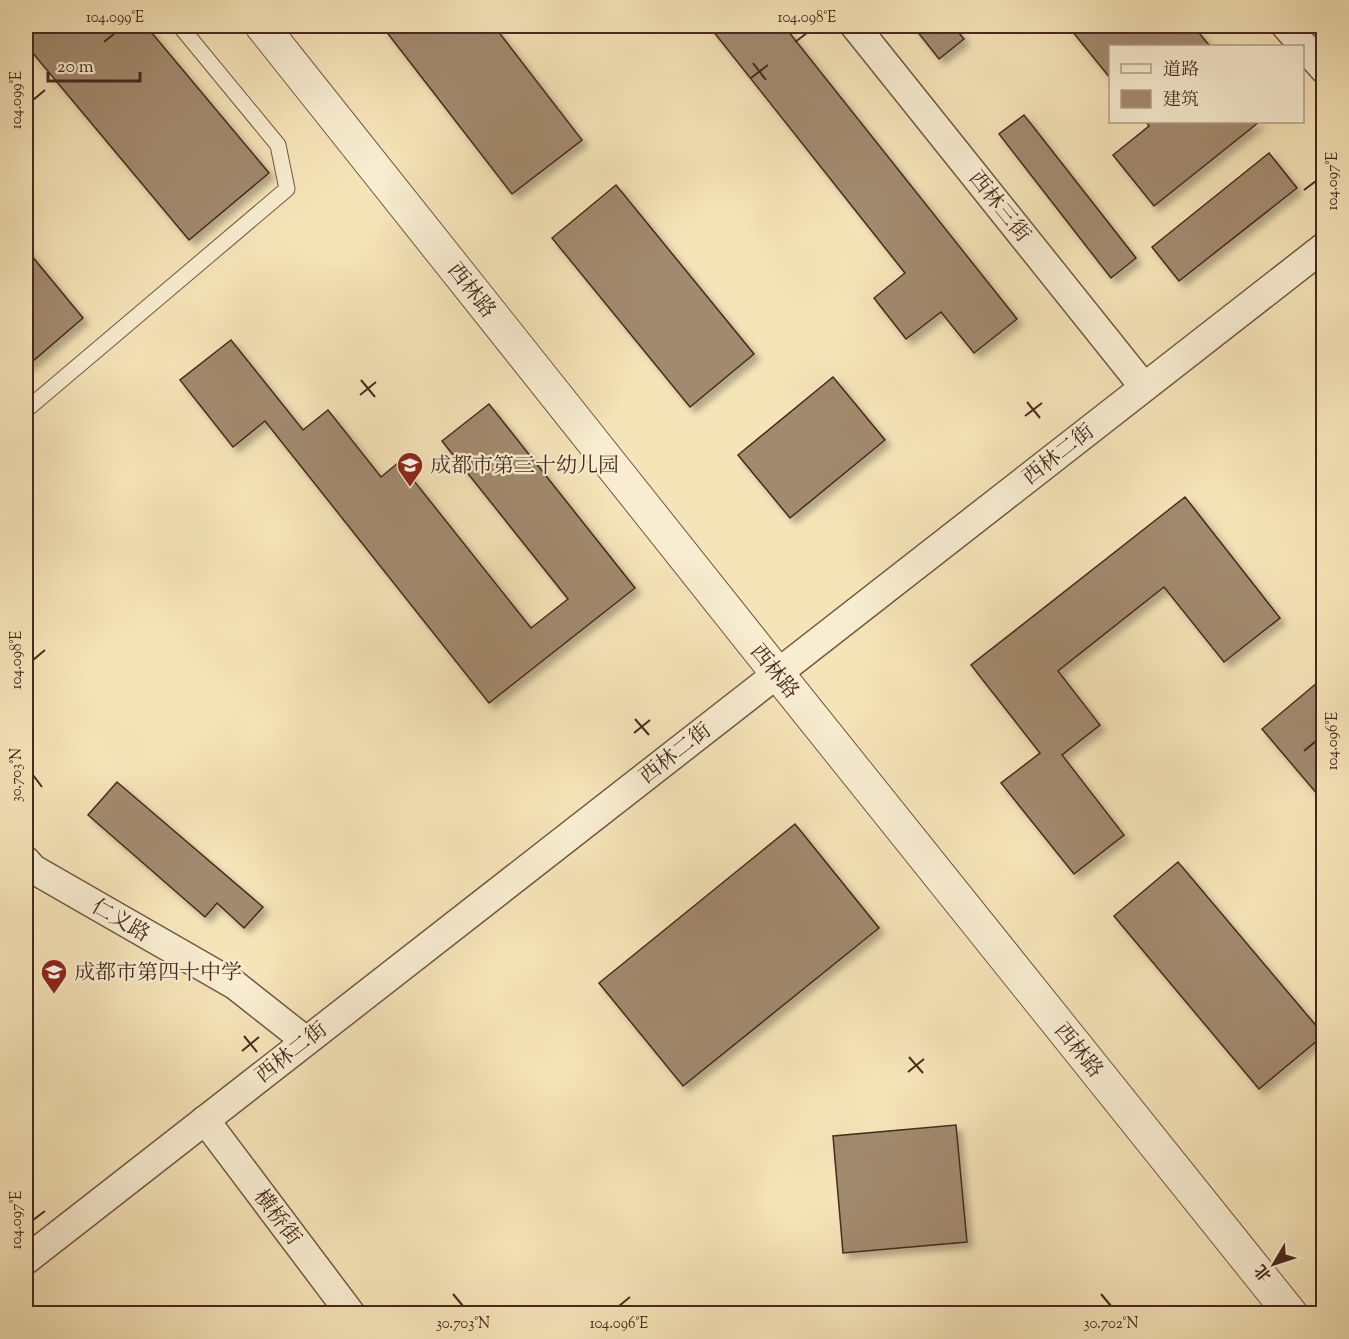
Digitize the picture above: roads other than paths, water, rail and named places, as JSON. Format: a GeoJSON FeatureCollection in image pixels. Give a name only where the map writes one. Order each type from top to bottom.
{"type":"FeatureCollection","features":[{"type":"Feature","properties":{"kind":"street","name":"西林路"},"geometry":{"type":"LineString","coordinates":[[262,26],[777,674],[1291,1314]]}},
{"type":"Feature","properties":{"kind":"street","name":"西林三街"},"geometry":{"type":"LineString","coordinates":[[855,26],[1144,387]]}},
{"type":"Feature","properties":{"kind":"street"},"geometry":{"type":"LineString","coordinates":[[1287,26],[1303,45]]}},
{"type":"Feature","properties":{"kind":"street"},"geometry":{"type":"LineString","coordinates":[[1304,46],[1323,69]]}},
{"type":"Feature","properties":{"kind":"street","name":"西林二街"},"geometry":{"type":"LineString","coordinates":[[26,1260],[1323,247]]}},
{"type":"Feature","properties":{"kind":"street","name":"仁义路"},"geometry":{"type":"LineString","coordinates":[[26,861],[42,874],[234,985],[306,1041]]}},
{"type":"Feature","properties":{"kind":"street","name":"横桥街"},"geometry":{"type":"LineString","coordinates":[[205,1120],[351,1314]]}},
{"type":"Feature","properties":{"kind":"lane"},"geometry":{"type":"LineString","coordinates":[[26,411],[287,189],[278,145],[180,26]]}},
{"type":"Feature","properties":{"kind":"place","name":"成都市第三十幼儿园"},"geometry":{"type":"Point","coordinates":[410,488]}},
{"type":"Feature","properties":{"kind":"place","name":"成都市第四十中学"},"geometry":{"type":"Point","coordinates":[54,995]}}]}
